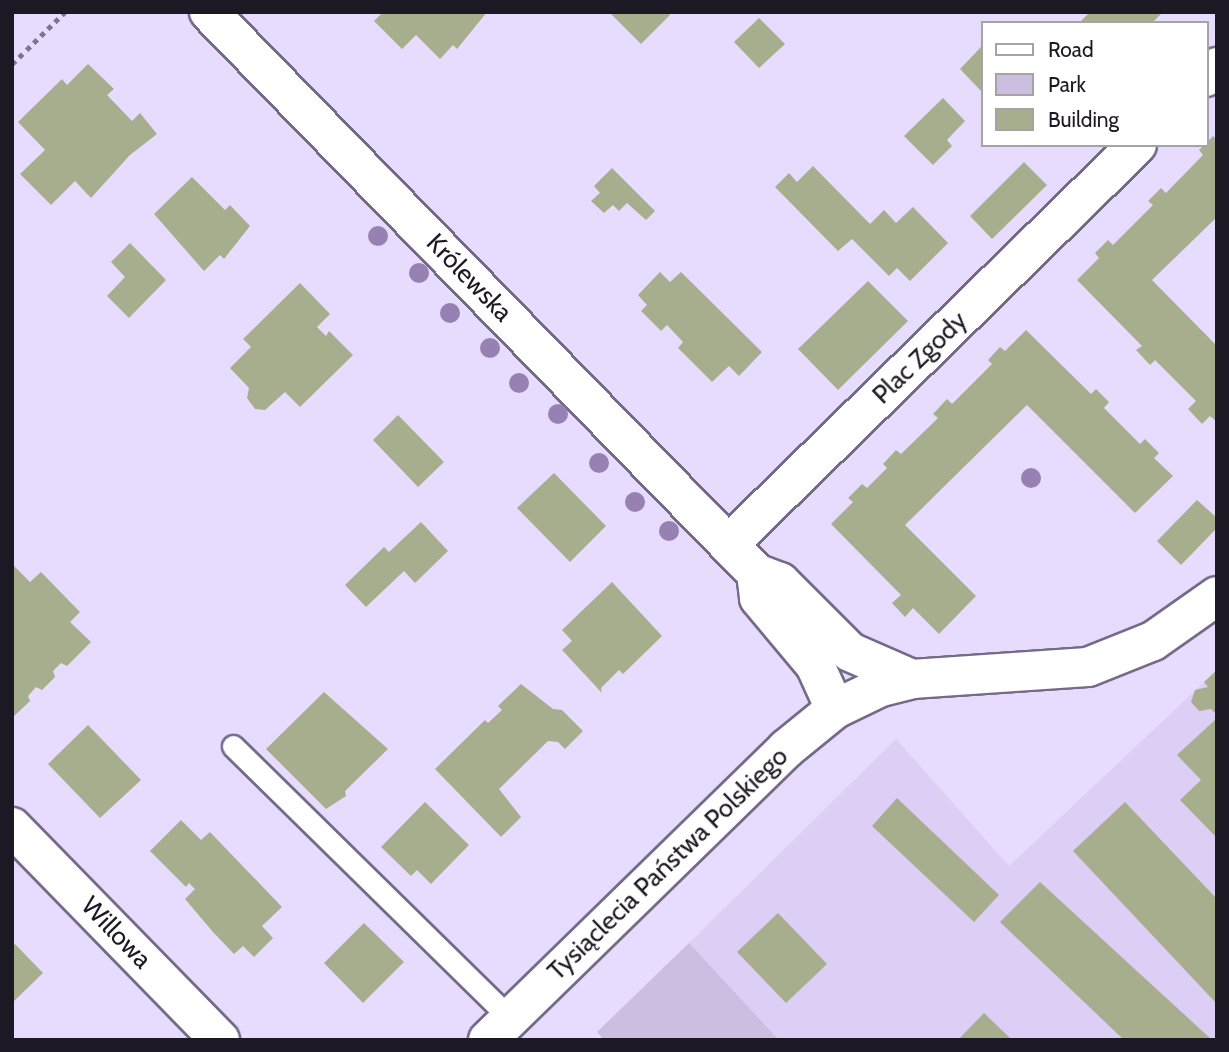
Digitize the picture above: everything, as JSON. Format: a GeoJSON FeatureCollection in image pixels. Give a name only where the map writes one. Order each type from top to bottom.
{"type":"FeatureCollection","features":[{"type":"Feature","properties":{"kind":"street","name":"Królewska"},"geometry":{"type":"LineString","coordinates":[[209,12],[730,543]]}},
{"type":"Feature","properties":{"kind":"street","name":"Plac Zgody"},"geometry":{"type":"LineString","coordinates":[[730,543],[1135,147]]}},
{"type":"Feature","properties":{"kind":"street"},"geometry":{"type":"LineString","coordinates":[[730,543],[756,573],[780,582],[850,652],[912,679]]}},
{"type":"Feature","properties":{"kind":"street"},"geometry":{"type":"LineString","coordinates":[[756,573],[760,598],[845,704],[912,679],[1088,667],[1153,641],[1217,596]]}},
{"type":"Feature","properties":{"kind":"street","name":"Tysiąclecia Państwa Polskiego"},"geometry":{"type":"LineString","coordinates":[[499,1029],[786,749],[845,704]]}},
{"type":"Feature","properties":{"kind":"street","name":"Willowa"},"geometry":{"type":"LineString","coordinates":[[12,827],[220,1040]]}},
{"type":"Feature","properties":{"kind":"lane"},"geometry":{"type":"LineString","coordinates":[[233,746],[499,1029]]}},
{"type":"Feature","properties":{"kind":"path"},"geometry":{"type":"LineString","coordinates":[[12,64],[65,12]]}},
{"type":"Feature","properties":{"kind":"shaded area"},"geometry":{"type":"Polygon","coordinates":[[[1217,670],[1217,1040],[779,1040],[689,943],[896,739],[1009,866],[1217,670]]]}},
{"type":"Feature","properties":{"kind":"green space"},"geometry":{"type":"Polygon","coordinates":[[[689,943],[779,1040],[604,1040],[597,1032],[689,943]]]}},
{"type":"Feature","properties":{"kind":"building"},"geometry":{"type":"Polygon","coordinates":[[[383,12],[487,12],[457,49],[453,45],[440,59],[416,35],[402,49],[374,21],[383,12]]]}},
{"type":"Feature","properties":{"kind":"building"},"geometry":{"type":"Polygon","coordinates":[[[609,12],[668,12],[670,15],[641,44],[609,12]]]}},
{"type":"Feature","properties":{"kind":"building"},"geometry":{"type":"Polygon","coordinates":[[[1090,12],[1163,12],[1154,21],[1081,21],[1090,12]]]}},
{"type":"Feature","properties":{"kind":"building"},"geometry":{"type":"Polygon","coordinates":[[[759,18],[785,44],[759,68],[734,42],[759,18]]]}},
{"type":"Feature","properties":{"kind":"building"},"geometry":{"type":"Polygon","coordinates":[[[981,47],[981,91],[960,69],[981,47]]]}},
{"type":"Feature","properties":{"kind":"building"},"geometry":{"type":"Polygon","coordinates":[[[88,64],[114,89],[107,95],[132,121],[140,113],[157,134],[130,155],[91,198],[75,181],[51,205],[20,174],[45,150],[18,122],[62,79],[67,85],[88,64]]]}},
{"type":"Feature","properties":{"kind":"building"},"geometry":{"type":"Polygon","coordinates":[[[943,98],[965,121],[947,140],[952,146],[933,165],[904,136],[943,98]]]}},
{"type":"Feature","properties":{"kind":"building"},"geometry":{"type":"Polygon","coordinates":[[[1213,136],[1217,140],[1217,217],[1152,280],[1217,346],[1217,422],[1210,416],[1202,424],[1188,409],[1196,401],[1155,360],[1150,365],[1136,350],[1142,346],[1077,280],[1099,258],[1095,253],[1108,240],[1113,245],[1153,205],[1148,201],[1161,188],[1166,193],[1203,155],[1199,150],[1208,147],[1208,141],[1213,136]]]}},
{"type":"Feature","properties":{"kind":"building"},"geometry":{"type":"Polygon","coordinates":[[[1024,162],[1047,185],[992,239],[970,216],[1024,162]]]}},
{"type":"Feature","properties":{"kind":"building"},"geometry":{"type":"Polygon","coordinates":[[[813,166],[870,224],[884,210],[896,223],[913,207],[948,243],[910,281],[897,268],[889,276],[852,239],[838,251],[775,187],[789,173],[797,182],[813,166]]]}},
{"type":"Feature","properties":{"kind":"building"},"geometry":{"type":"Polygon","coordinates":[[[612,168],[655,211],[646,220],[627,203],[619,211],[613,205],[604,213],[591,201],[600,193],[594,186],[612,168]]]}},
{"type":"Feature","properties":{"kind":"building"},"geometry":{"type":"Polygon","coordinates":[[[192,177],[225,210],[230,205],[250,226],[224,259],[220,255],[204,271],[154,214],[192,177]]]}},
{"type":"Feature","properties":{"kind":"building"},"geometry":{"type":"Polygon","coordinates":[[[130,243],[166,280],[129,318],[107,296],[125,277],[111,262],[130,243]]]}},
{"type":"Feature","properties":{"kind":"building"},"geometry":{"type":"Polygon","coordinates":[[[660,272],[670,282],[681,272],[762,352],[739,376],[729,366],[712,382],[678,348],[683,342],[667,325],[661,331],[641,311],[647,305],[638,295],[660,272]]]}},
{"type":"Feature","properties":{"kind":"building"},"geometry":{"type":"Polygon","coordinates":[[[868,281],[908,321],[838,390],[798,349],[868,281]]]}},
{"type":"Feature","properties":{"kind":"building"},"geometry":{"type":"Polygon","coordinates":[[[300,283],[330,314],[317,327],[326,336],[329,331],[353,355],[300,407],[285,392],[265,410],[255,409],[247,398],[249,388],[230,368],[251,347],[243,339],[300,283]]]}},
{"type":"Feature","properties":{"kind":"building"},"geometry":{"type":"Polygon","coordinates":[[[1026,330],[1091,394],[1096,389],[1109,402],[1104,408],[1140,444],[1145,439],[1159,453],[1154,458],[1173,476],[1135,513],[1027,405],[905,525],[976,596],[939,634],[913,608],[905,617],[892,603],[901,595],[831,524],[853,502],[848,498],[862,484],[867,488],[887,468],[883,464],[896,450],[901,454],[938,418],[933,414],[947,399],[952,404],[992,364],[988,360],[1000,347],[1005,351],[1026,330]]]}},
{"type":"Feature","properties":{"kind":"building"},"geometry":{"type":"Polygon","coordinates":[[[398,415],[444,462],[418,487],[373,440],[398,415]]]}},
{"type":"Feature","properties":{"kind":"building"},"geometry":{"type":"Polygon","coordinates":[[[554,473],[606,526],[570,562],[517,508],[554,473]]]}},
{"type":"Feature","properties":{"kind":"building"},"geometry":{"type":"Polygon","coordinates":[[[1197,500],[1217,518],[1217,528],[1181,565],[1157,541],[1197,500]]]}},
{"type":"Feature","properties":{"kind":"building"},"geometry":{"type":"Polygon","coordinates":[[[421,522],[448,551],[415,583],[404,571],[366,607],[345,585],[384,547],[389,552],[421,522]]]}},
{"type":"Feature","properties":{"kind":"building"},"geometry":{"type":"Polygon","coordinates":[[[12,564],[30,582],[41,572],[80,612],[70,622],[91,642],[67,666],[61,663],[53,671],[55,677],[42,690],[36,687],[28,696],[30,701],[12,718],[12,564]]]}},
{"type":"Feature","properties":{"kind":"building"},"geometry":{"type":"Polygon","coordinates":[[[612,582],[662,636],[623,674],[619,670],[601,688],[602,693],[562,650],[572,641],[562,630],[612,582]]]}},
{"type":"Feature","properties":{"kind":"building"},"geometry":{"type":"Polygon","coordinates":[[[1217,670],[1217,715],[1211,709],[1199,711],[1191,702],[1195,690],[1208,687],[1204,682],[1217,670]]]}},
{"type":"Feature","properties":{"kind":"building"},"geometry":{"type":"Polygon","coordinates":[[[521,684],[553,709],[562,710],[583,731],[565,749],[558,742],[548,741],[499,789],[521,817],[501,837],[435,769],[485,720],[488,723],[502,710],[498,706],[521,684]]]}},
{"type":"Feature","properties":{"kind":"building"},"geometry":{"type":"Polygon","coordinates":[[[324,692],[388,749],[345,791],[346,796],[326,809],[266,749],[324,692]]]}},
{"type":"Feature","properties":{"kind":"building"},"geometry":{"type":"Polygon","coordinates":[[[1217,718],[1217,838],[1180,800],[1201,780],[1177,755],[1217,718]]]}},
{"type":"Feature","properties":{"kind":"building"},"geometry":{"type":"Polygon","coordinates":[[[88,725],[141,780],[100,818],[48,764],[88,725]]]}},
{"type":"Feature","properties":{"kind":"building"},"geometry":{"type":"Polygon","coordinates":[[[897,798],[999,895],[974,922],[872,826],[897,798]]]}},
{"type":"Feature","properties":{"kind":"building"},"geometry":{"type":"Polygon","coordinates":[[[425,802],[469,845],[431,884],[417,870],[411,876],[381,847],[425,802]]]}},
{"type":"Feature","properties":{"kind":"building"},"geometry":{"type":"Polygon","coordinates":[[[1125,802],[1217,899],[1217,1004],[1073,851],[1125,802]]]}},
{"type":"Feature","properties":{"kind":"building"},"geometry":{"type":"Polygon","coordinates":[[[181,820],[201,840],[210,832],[282,907],[262,926],[273,938],[254,957],[243,946],[234,954],[185,899],[195,889],[189,883],[186,887],[150,851],[181,820]]]}},
{"type":"Feature","properties":{"kind":"building"},"geometry":{"type":"Polygon","coordinates":[[[1040,882],[1212,1040],[1124,1040],[1000,922],[1040,882]]]}},
{"type":"Feature","properties":{"kind":"building"},"geometry":{"type":"Polygon","coordinates":[[[778,913],[827,964],[786,1003],[737,952],[778,913]]]}},
{"type":"Feature","properties":{"kind":"building"},"geometry":{"type":"Polygon","coordinates":[[[364,923],[404,962],[363,1003],[324,963],[364,923]]]}},
{"type":"Feature","properties":{"kind":"building"},"geometry":{"type":"Polygon","coordinates":[[[15,944],[43,973],[12,1003],[12,946],[15,944]]]}},
{"type":"Feature","properties":{"kind":"building"},"geometry":{"type":"Polygon","coordinates":[[[984,1013],[1012,1040],[958,1040],[984,1013]]]}}]}
